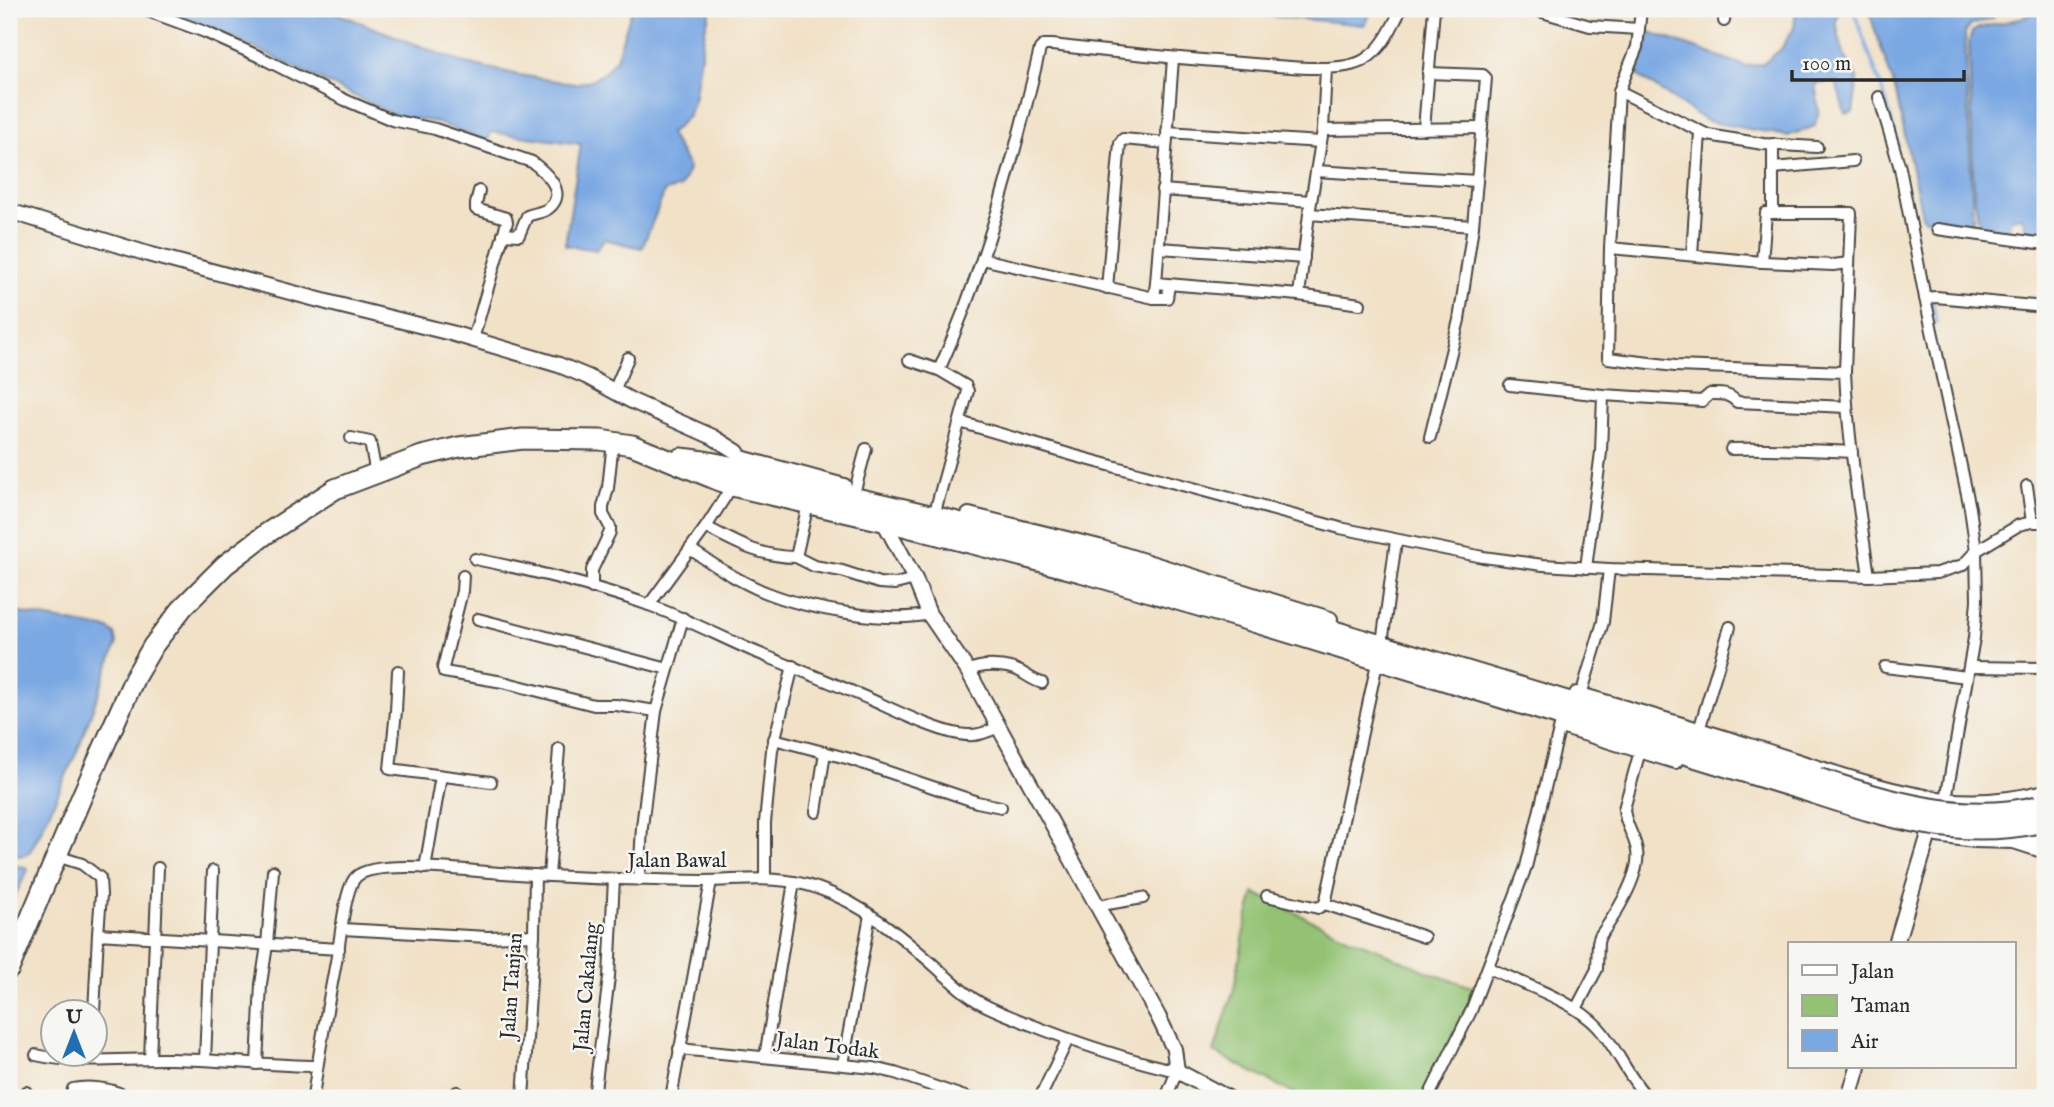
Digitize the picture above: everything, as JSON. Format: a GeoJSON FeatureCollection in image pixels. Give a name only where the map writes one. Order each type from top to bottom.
{"type":"FeatureCollection","features":[{"type":"Feature","properties":{"kind":"highway"},"geometry":{"type":"LineString","coordinates":[[9,969],[135,677],[166,628],[184,606],[225,565],[335,489],[422,456],[459,447],[523,439],[564,438],[632,445],[660,456],[687,459],[964,523],[1088,557],[1426,657],[1815,786],[1892,818],[1975,830],[2001,829],[2044,813]]}},
{"type":"Feature","properties":{"kind":"highway"},"geometry":{"type":"LineString","coordinates":[[737,471],[808,504],[885,526],[1081,572],[1815,786]]}},
{"type":"Feature","properties":{"kind":"street"},"geometry":{"type":"LineString","coordinates":[[142,9],[205,32],[392,120],[435,129],[532,162],[552,180],[555,199],[549,208],[527,216],[519,235],[503,234]]}},
{"type":"Feature","properties":{"kind":"street"},"geometry":{"type":"LineString","coordinates":[[939,370],[962,317],[982,259],[1040,49],[1044,45],[1173,58],[1326,68],[1362,62],[1370,57],[1384,40],[1401,9]]}},
{"type":"Feature","properties":{"kind":"street"},"geometry":{"type":"LineString","coordinates":[[1424,129],[1434,9]]}},
{"type":"Feature","properties":{"kind":"street"},"geometry":{"type":"LineString","coordinates":[[1532,9],[1553,12],[1590,26],[1639,29]]}},
{"type":"Feature","properties":{"kind":"street"},"geometry":{"type":"LineString","coordinates":[[1640,9],[1637,47],[1619,90],[1610,248],[1608,358],[1675,366],[1845,372]]}},
{"type":"Feature","properties":{"kind":"street"},"geometry":{"type":"LineString","coordinates":[[1724,21],[1725,9]]}},
{"type":"Feature","properties":{"kind":"street"},"geometry":{"type":"LineString","coordinates":[[1154,298],[1173,58]]}},
{"type":"Feature","properties":{"kind":"street"},"geometry":{"type":"LineString","coordinates":[[1299,295],[1322,136],[1326,68]]}},
{"type":"Feature","properties":{"kind":"street"},"geometry":{"type":"LineString","coordinates":[[1428,73],[1485,76],[1473,226],[1459,320],[1430,437]]}},
{"type":"Feature","properties":{"kind":"street"},"geometry":{"type":"LineString","coordinates":[[1619,90],[1700,132],[1733,140],[1817,147]]}},
{"type":"Feature","properties":{"kind":"street"},"geometry":{"type":"LineString","coordinates":[[1879,97],[1900,168],[1930,298],[1969,508],[1981,548],[1972,669],[1945,800]]}},
{"type":"Feature","properties":{"kind":"street"},"geometry":{"type":"LineString","coordinates":[[1107,288],[1120,143],[1123,139],[1322,136],[1482,128]]}},
{"type":"Feature","properties":{"kind":"street"},"geometry":{"type":"LineString","coordinates":[[1692,255],[1700,132]]}},
{"type":"Feature","properties":{"kind":"street"},"geometry":{"type":"LineString","coordinates":[[1773,145],[1773,212]]}},
{"type":"Feature","properties":{"kind":"street"},"geometry":{"type":"LineString","coordinates":[[1805,147],[1810,165]]}},
{"type":"Feature","properties":{"kind":"street"},"geometry":{"type":"LineString","coordinates":[[1773,167],[1853,161]]}},
{"type":"Feature","properties":{"kind":"street"},"geometry":{"type":"LineString","coordinates":[[1316,171],[1477,181]]}},
{"type":"Feature","properties":{"kind":"street"},"geometry":{"type":"LineString","coordinates":[[1163,190],[1311,201]]}},
{"type":"Feature","properties":{"kind":"street"},"geometry":{"type":"LineString","coordinates":[[473,339],[506,219],[476,209],[479,191]]}},
{"type":"Feature","properties":{"kind":"street"},"geometry":{"type":"LineString","coordinates":[[9,211],[148,254],[473,339],[559,365],[713,437],[737,452],[737,471],[706,527],[649,605]]}},
{"type":"Feature","properties":{"kind":"street"},"geometry":{"type":"LineString","coordinates":[[1762,262],[1766,213],[1851,213],[1845,372],[1852,452],[1869,576]]}},
{"type":"Feature","properties":{"kind":"street"},"geometry":{"type":"LineString","coordinates":[[1309,214],[1473,226]]}},
{"type":"Feature","properties":{"kind":"street"},"geometry":{"type":"LineString","coordinates":[[1937,229],[2045,244]]}},
{"type":"Feature","properties":{"kind":"street"},"geometry":{"type":"LineString","coordinates":[[1159,248],[1304,258]]}},
{"type":"Feature","properties":{"kind":"street"},"geometry":{"type":"LineString","coordinates":[[1610,248],[1762,262],[1833,265],[1849,263]]}},
{"type":"Feature","properties":{"kind":"street"},"geometry":{"type":"LineString","coordinates":[[982,259],[1154,298],[1167,299],[1169,285]]}},
{"type":"Feature","properties":{"kind":"street"},"geometry":{"type":"LineString","coordinates":[[1156,283],[1299,295],[1360,304]]}},
{"type":"Feature","properties":{"kind":"street"},"geometry":{"type":"LineString","coordinates":[[1930,298],[2045,307]]}},
{"type":"Feature","properties":{"kind":"street"},"geometry":{"type":"LineString","coordinates":[[614,391],[628,359]]}},
{"type":"Feature","properties":{"kind":"street"},"geometry":{"type":"LineString","coordinates":[[909,360],[939,370],[966,386],[967,396],[936,508]]}},
{"type":"Feature","properties":{"kind":"street"},"geometry":{"type":"LineString","coordinates":[[1510,385],[1603,396],[1702,401],[1710,394],[1728,394],[1737,402],[1847,407]]}},
{"type":"Feature","properties":{"kind":"street"},"geometry":{"type":"LineString","coordinates":[[1586,568],[1601,452],[1603,396]]}},
{"type":"Feature","properties":{"kind":"street"},"geometry":{"type":"LineString","coordinates":[[960,422],[1340,528],[1396,541],[1505,560],[1586,568],[1869,576],[1937,573],[1963,565],[1981,548],[2020,525],[2045,522]]}},
{"type":"Feature","properties":{"kind":"street"},"geometry":{"type":"LineString","coordinates":[[351,438],[370,442],[369,476]]}},
{"type":"Feature","properties":{"kind":"street"},"geometry":{"type":"LineString","coordinates":[[592,588],[592,570],[610,533],[603,507],[613,442]]}},
{"type":"Feature","properties":{"kind":"street"},"geometry":{"type":"LineString","coordinates":[[1731,449],[1786,448],[1797,451],[1852,452]]}},
{"type":"Feature","properties":{"kind":"street"},"geometry":{"type":"LineString","coordinates":[[855,490],[866,449]]}},
{"type":"Feature","properties":{"kind":"street"},"geometry":{"type":"LineString","coordinates":[[737,471],[855,490],[1099,547],[1863,781],[1945,800],[1994,801],[2044,813]]}},
{"type":"Feature","properties":{"kind":"street"},"geometry":{"type":"LineString","coordinates":[[2027,486],[2032,522]]}},
{"type":"Feature","properties":{"kind":"street"},"geometry":{"type":"LineString","coordinates":[[796,558],[808,504]]}},
{"type":"Feature","properties":{"kind":"street"},"geometry":{"type":"LineString","coordinates":[[885,526],[915,579],[929,614],[968,671],[1174,1049],[1177,1071],[1166,1098]]}},
{"type":"Feature","properties":{"kind":"street"},"geometry":{"type":"LineString","coordinates":[[885,526],[1097,585],[1376,668],[1640,751],[1929,834],[1975,841],[2014,841],[2045,851]]}},
{"type":"Feature","properties":{"kind":"street"},"geometry":{"type":"LineString","coordinates":[[706,527],[751,550],[780,558],[796,558],[814,566],[842,571],[879,583],[895,584],[915,579]]}},
{"type":"Feature","properties":{"kind":"street"},"geometry":{"type":"LineString","coordinates":[[1383,636],[1396,541]]}},
{"type":"Feature","properties":{"kind":"street"},"geometry":{"type":"LineString","coordinates":[[690,550],[740,580],[786,600],[891,617],[918,617],[929,614]]}},
{"type":"Feature","properties":{"kind":"street"},"geometry":{"type":"LineString","coordinates":[[475,559],[545,574],[649,605],[954,733],[967,736],[999,727]]}},
{"type":"Feature","properties":{"kind":"street"},"geometry":{"type":"LineString","coordinates":[[1581,695],[1603,622],[1609,569]]}},
{"type":"Feature","properties":{"kind":"street"},"geometry":{"type":"LineString","coordinates":[[463,576],[444,672],[503,682],[594,705],[616,705],[656,711]]}},
{"type":"Feature","properties":{"kind":"street"},"geometry":{"type":"LineString","coordinates":[[639,880],[642,827],[656,711],[683,618]]}},
{"type":"Feature","properties":{"kind":"street"},"geometry":{"type":"LineString","coordinates":[[478,619],[668,669]]}},
{"type":"Feature","properties":{"kind":"street"},"geometry":{"type":"LineString","coordinates":[[1699,730],[1730,627]]}},
{"type":"Feature","properties":{"kind":"street"},"geometry":{"type":"LineString","coordinates":[[765,878],[765,823],[774,739],[793,666]]}},
{"type":"Feature","properties":{"kind":"street"},"geometry":{"type":"LineString","coordinates":[[968,671],[981,666],[1009,668],[1042,683]]}},
{"type":"Feature","properties":{"kind":"street"},"geometry":{"type":"LineString","coordinates":[[1885,667],[2045,668]]}},
{"type":"Feature","properties":{"kind":"street"},"geometry":{"type":"LineString","coordinates":[[1267,895],[1318,908],[1325,904],[1376,668]]}},
{"type":"Feature","properties":{"kind":"street"},"geometry":{"type":"LineString","coordinates":[[398,671],[390,769],[491,782]]}},
{"type":"Feature","properties":{"kind":"street"},"geometry":{"type":"LineString","coordinates":[[1428,1098],[1471,1012],[1526,867],[1560,726]]}},
{"type":"Feature","properties":{"kind":"street"},"geometry":{"type":"LineString","coordinates":[[774,739],[825,752],[977,802],[1001,807]]}},
{"type":"Feature","properties":{"kind":"street"},"geometry":{"type":"LineString","coordinates":[[549,876],[559,749]]}},
{"type":"Feature","properties":{"kind":"street"},"geometry":{"type":"LineString","coordinates":[[1576,1009],[1597,969],[1600,936],[1628,891],[1637,866],[1638,854],[1624,819],[1624,809],[1640,751]]}},
{"type":"Feature","properties":{"kind":"street"},"geometry":{"type":"LineString","coordinates":[[816,812],[825,752]]}},
{"type":"Feature","properties":{"kind":"street"},"geometry":{"type":"LineString","coordinates":[[425,867],[440,776]]}},
{"type":"Feature","properties":{"kind":"street"},"geometry":{"type":"LineString","coordinates":[[1994,801],[2014,841]]}},
{"type":"Feature","properties":{"kind":"street"},"geometry":{"type":"LineString","coordinates":[[2014,841],[2044,813]]}},
{"type":"Feature","properties":{"kind":"street"},"geometry":{"type":"LineString","coordinates":[[1897,942],[1929,834]]}},
{"type":"Feature","properties":{"kind":"street"},"geometry":{"type":"LineString","coordinates":[[57,856],[82,864],[100,878],[95,998]]}},
{"type":"Feature","properties":{"kind":"street","name":"Jalan Bawal"},"geometry":{"type":"LineString","coordinates":[[313,1098],[334,949],[342,929],[349,888],[358,874],[376,869],[425,867],[639,880],[711,881],[765,878],[817,888],[870,915],[908,942],[975,1000],[1068,1039],[1177,1071]]}},
{"type":"Feature","properties":{"kind":"street"},"geometry":{"type":"LineString","coordinates":[[150,1059],[158,869]]}},
{"type":"Feature","properties":{"kind":"street"},"geometry":{"type":"LineString","coordinates":[[205,1060],[213,871]]}},
{"type":"Feature","properties":{"kind":"street"},"geometry":{"type":"LineString","coordinates":[[257,1064],[261,984],[267,945],[272,871]]}},
{"type":"Feature","properties":{"kind":"street","name":"Jalan Tanjan"},"geometry":{"type":"LineString","coordinates":[[523,1098],[534,935],[535,875]]}},
{"type":"Feature","properties":{"kind":"street","name":"Jalan Cakalang"},"geometry":{"type":"LineString","coordinates":[[594,1098],[609,977],[614,879]]}},
{"type":"Feature","properties":{"kind":"street"},"geometry":{"type":"LineString","coordinates":[[671,1098],[711,881]]}},
{"type":"Feature","properties":{"kind":"street"},"geometry":{"type":"LineString","coordinates":[[765,1057],[794,882]]}},
{"type":"Feature","properties":{"kind":"street"},"geometry":{"type":"LineString","coordinates":[[1098,908],[1143,898]]}},
{"type":"Feature","properties":{"kind":"street"},"geometry":{"type":"LineString","coordinates":[[1325,904],[1424,937]]}},
{"type":"Feature","properties":{"kind":"street"},"geometry":{"type":"LineString","coordinates":[[843,1064],[870,915]]}},
{"type":"Feature","properties":{"kind":"street"},"geometry":{"type":"LineString","coordinates":[[342,929],[488,937],[534,935]]}},
{"type":"Feature","properties":{"kind":"street"},"geometry":{"type":"LineString","coordinates":[[98,934],[334,949]]}},
{"type":"Feature","properties":{"kind":"street"},"geometry":{"type":"LineString","coordinates":[[1489,968],[1576,1009],[1597,1026],[1607,1038],[1628,1076],[1647,1098]]}},
{"type":"Feature","properties":{"kind":"street"},"geometry":{"type":"LineString","coordinates":[[1040,1098],[1068,1039]]}},
{"type":"Feature","properties":{"kind":"street","name":"Jalan Todak"},"geometry":{"type":"LineString","coordinates":[[679,1049],[843,1064],[895,1073],[968,1098]]}},
{"type":"Feature","properties":{"kind":"street"},"geometry":{"type":"LineString","coordinates":[[108,1058],[317,1066]]}},
{"type":"Feature","properties":{"kind":"street"},"geometry":{"type":"LineString","coordinates":[[1849,1098],[1858,1068]]}},
{"type":"Feature","properties":{"kind":"street"},"geometry":{"type":"LineString","coordinates":[[1177,1071],[1228,1098]]}},
{"type":"Feature","properties":{"kind":"street"},"geometry":{"type":"LineString","coordinates":[[71,1098],[73,1089],[82,1088],[117,1092],[123,1094],[124,1098]]}},
{"type":"Feature","properties":{"kind":"green space"},"geometry":{"type":"Polygon","coordinates":[[[1254,893],[1351,939],[1433,974],[1476,988],[1431,1098],[1302,1098],[1214,1052],[1234,989],[1254,893]]]}},
{"type":"Feature","properties":{"kind":"water"},"geometry":{"type":"Polygon","coordinates":[[[162,9],[326,9],[461,62],[574,84],[589,81],[604,73],[616,59],[632,9],[711,9],[705,29],[694,100],[687,117],[670,134],[689,168],[681,187],[665,191],[642,248],[604,239],[596,250],[565,245],[581,144],[491,132],[488,141],[435,122],[396,116],[209,26],[162,9]]]}},
{"type":"Feature","properties":{"kind":"water"},"geometry":{"type":"Polygon","coordinates":[[[1201,9],[1373,9],[1364,25],[1201,9]]]}},
{"type":"Feature","properties":{"kind":"water"},"geometry":{"type":"Polygon","coordinates":[[[1796,9],[1841,9],[1836,21],[1842,51],[1858,79],[1853,113],[1845,114],[1836,82],[1815,84],[1819,112],[1815,126],[1788,136],[1706,121],[1637,75],[1650,32],[1746,66],[1763,64],[1781,49],[1794,28],[1796,9]]]}},
{"type":"Feature","properties":{"kind":"water"},"geometry":{"type":"Polygon","coordinates":[[[1868,9],[1992,9],[1993,18],[1971,25],[1965,32],[1973,221],[1971,225],[1925,219],[1922,216],[1895,89],[1868,9]]]}},
{"type":"Feature","properties":{"kind":"water"},"geometry":{"type":"Polygon","coordinates":[[[2045,9],[2045,240],[2029,237],[2023,219],[2019,217],[2011,218],[2007,234],[1980,229],[1974,195],[1969,42],[1972,32],[1979,28],[2019,19],[2045,9]]]}},
{"type":"Feature","properties":{"kind":"water"},"geometry":{"type":"Polygon","coordinates":[[[9,611],[109,629],[115,634],[117,643],[78,749],[40,833],[29,853],[23,856],[9,855],[9,611]]]}},
{"type":"Feature","properties":{"kind":"water"},"geometry":{"type":"Polygon","coordinates":[[[9,865],[25,867],[28,870],[9,907],[9,865]]]}},
{"type":"Feature","properties":{"kind":"waterway"},"geometry":{"type":"LineString","coordinates":[[1853,9],[1886,100],[1898,145]]}},
{"type":"Feature","properties":{"kind":"waterway"},"geometry":{"type":"LineString","coordinates":[[1927,286],[1936,323]]}},
{"type":"Feature","properties":{"kind":"waterway"},"geometry":{"type":"LineString","coordinates":[[1954,794],[1960,748]]}}]}
